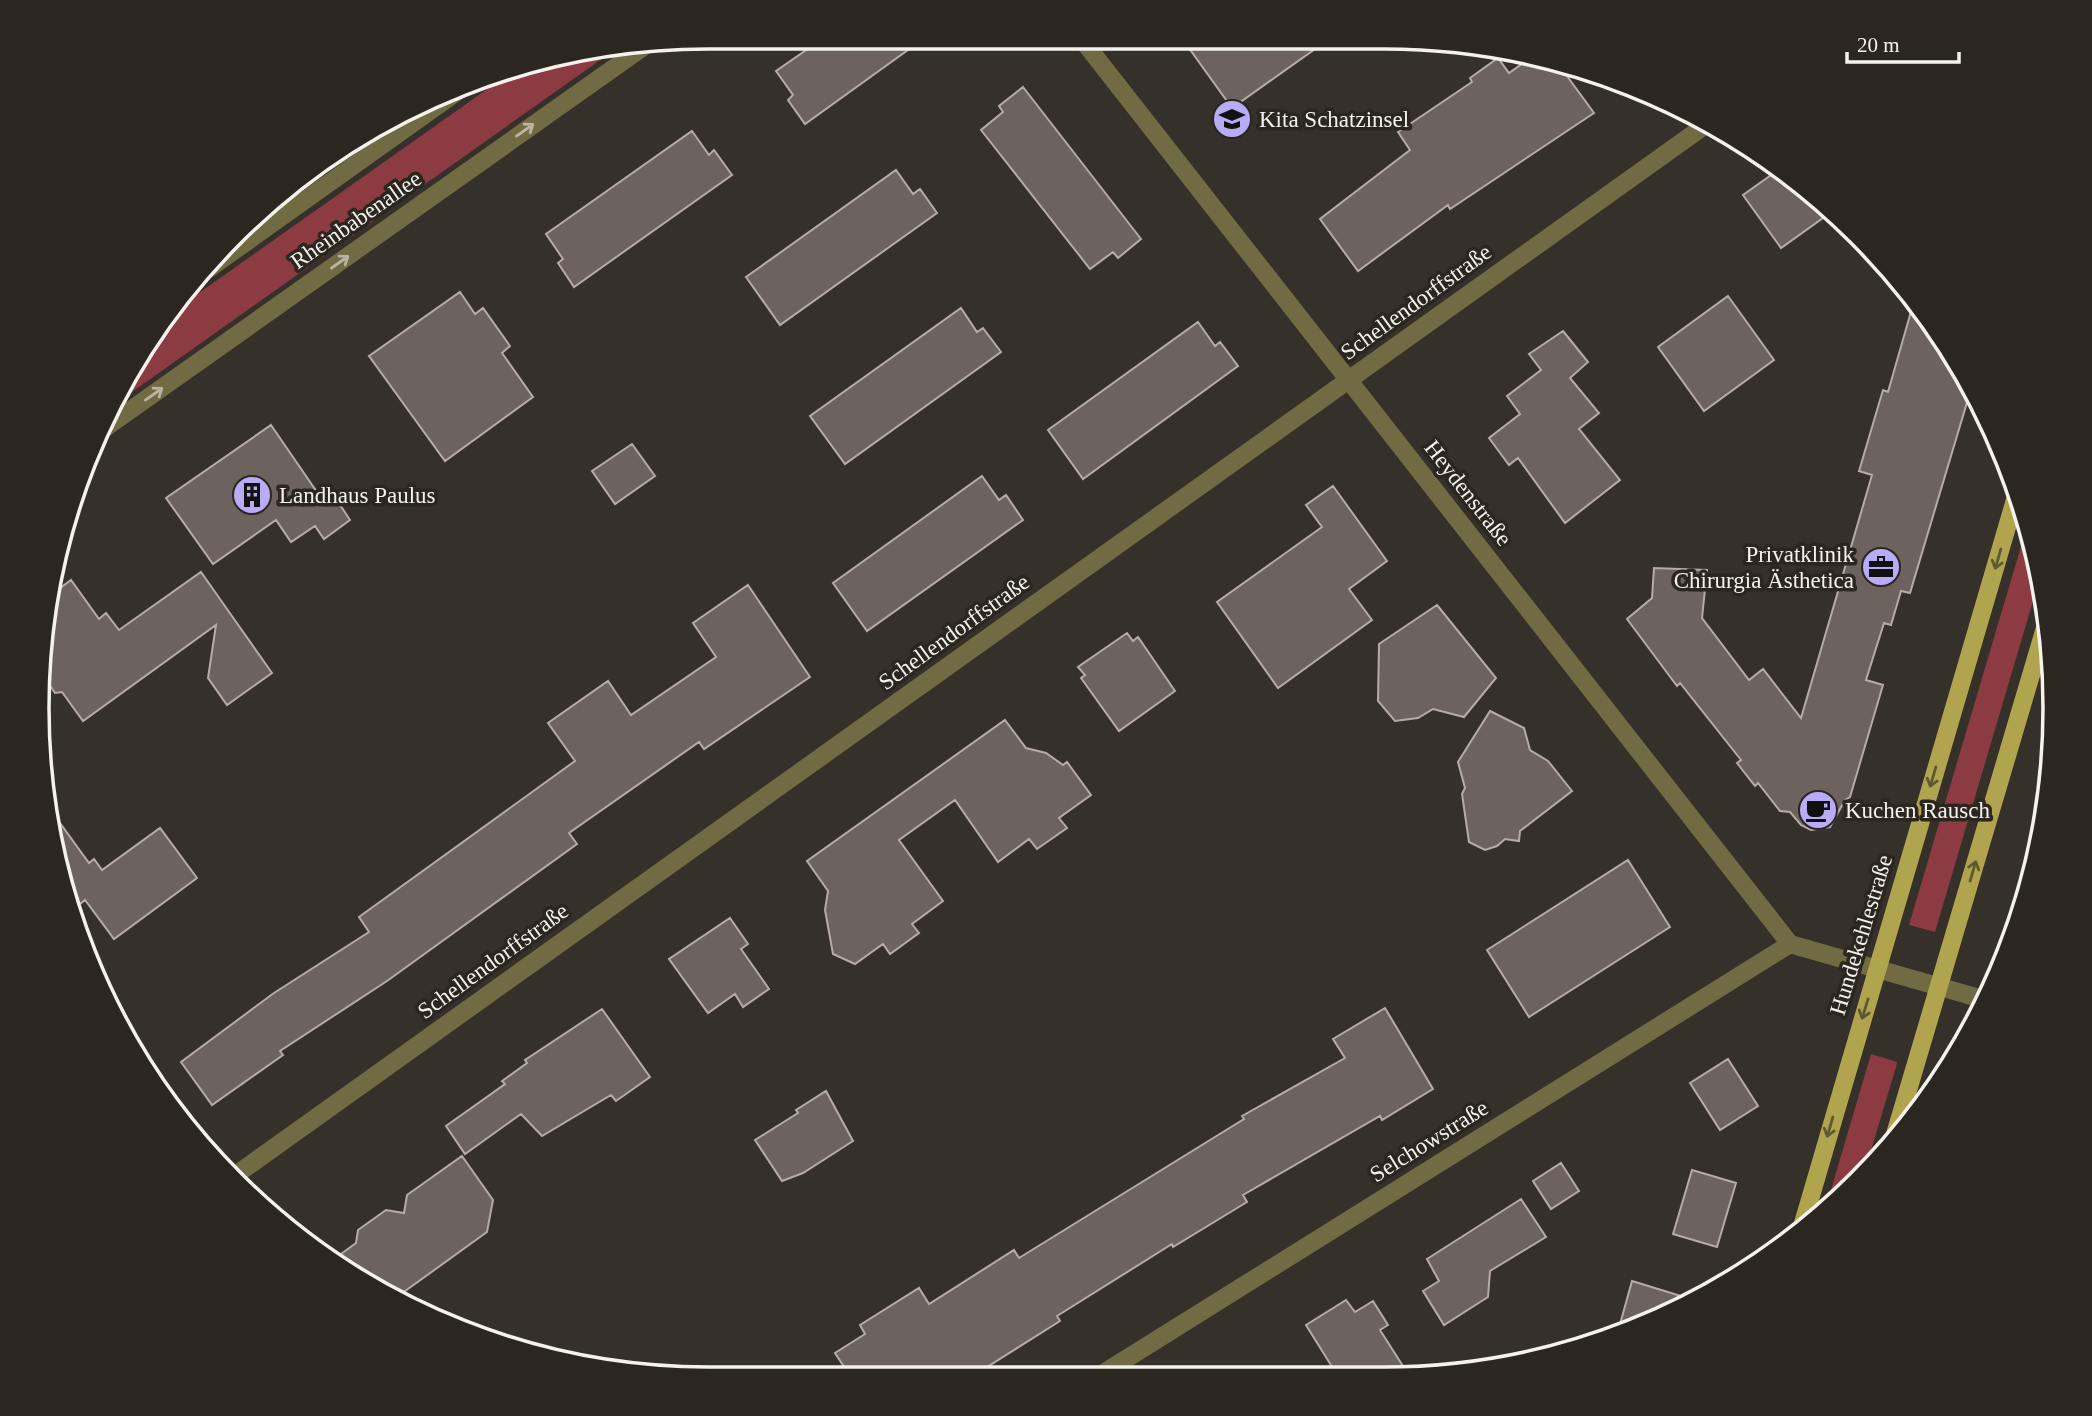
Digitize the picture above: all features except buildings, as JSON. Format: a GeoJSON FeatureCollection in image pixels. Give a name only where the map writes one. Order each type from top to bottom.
{"type":"FeatureCollection","features":[{"type":"Feature","properties":{"kind":"main road","name":"Hundekehlestraße"},"geometry":{"type":"LineString","coordinates":[[1806,1214],[2012,510]]}},
{"type":"Feature","properties":{"kind":"main road"},"geometry":{"type":"LineString","coordinates":[[1900,1118],[2040,645]]}},
{"type":"Feature","properties":{"kind":"street","name":"Heydenstraße"},"geometry":{"type":"LineString","coordinates":[[1089,49],[1790,944]]}},
{"type":"Feature","properties":{"kind":"street","name":"Rheinbabenallee"},"geometry":{"type":"LineString","coordinates":[[115,421],[634,54]]}},
{"type":"Feature","properties":{"kind":"street","name":"Rheinbabenallee"},"geometry":{"type":"LineString","coordinates":[[233,251],[430,111]]}},
{"type":"Feature","properties":{"kind":"street","name":"Schellendorffstraße"},"geometry":{"type":"LineString","coordinates":[[240,1172],[1699,129]]}},
{"type":"Feature","properties":{"kind":"street"},"geometry":{"type":"LineString","coordinates":[[1790,944],[1976,997]]}},
{"type":"Feature","properties":{"kind":"street","name":"Selchowstraße"},"geometry":{"type":"LineString","coordinates":[[1113,1367],[1790,944]]}},
{"type":"Feature","properties":{"kind":"shaded area"},"geometry":{"type":"Polygon","coordinates":[[[603,58],[129,394],[160,342],[193,297],[493,85],[537,71],[603,58]]]}},
{"type":"Feature","properties":{"kind":"shaded area"},"geometry":{"type":"Polygon","coordinates":[[[2022,542],[2033,600],[1935,932],[1909,925],[2022,542]]]}},
{"type":"Feature","properties":{"kind":"shaded area"},"geometry":{"type":"Polygon","coordinates":[[[1871,1054],[1897,1062],[1870,1152],[1830,1193],[1871,1054]]]}},
{"type":"Feature","properties":{"kind":"place","name":"Kita Schatzinsel"},"geometry":{"type":"Point","coordinates":[1232,119]}},
{"type":"Feature","properties":{"kind":"place","name":"Landhaus Paulus"},"geometry":{"type":"Point","coordinates":[252,495]}},
{"type":"Feature","properties":{"kind":"place","name":"Privatklinik Chirurgia Ästhetica"},"geometry":{"type":"Point","coordinates":[1881,567]}},
{"type":"Feature","properties":{"kind":"place","name":"Kuchen Rausch"},"geometry":{"type":"Point","coordinates":[1818,810]}}]}
